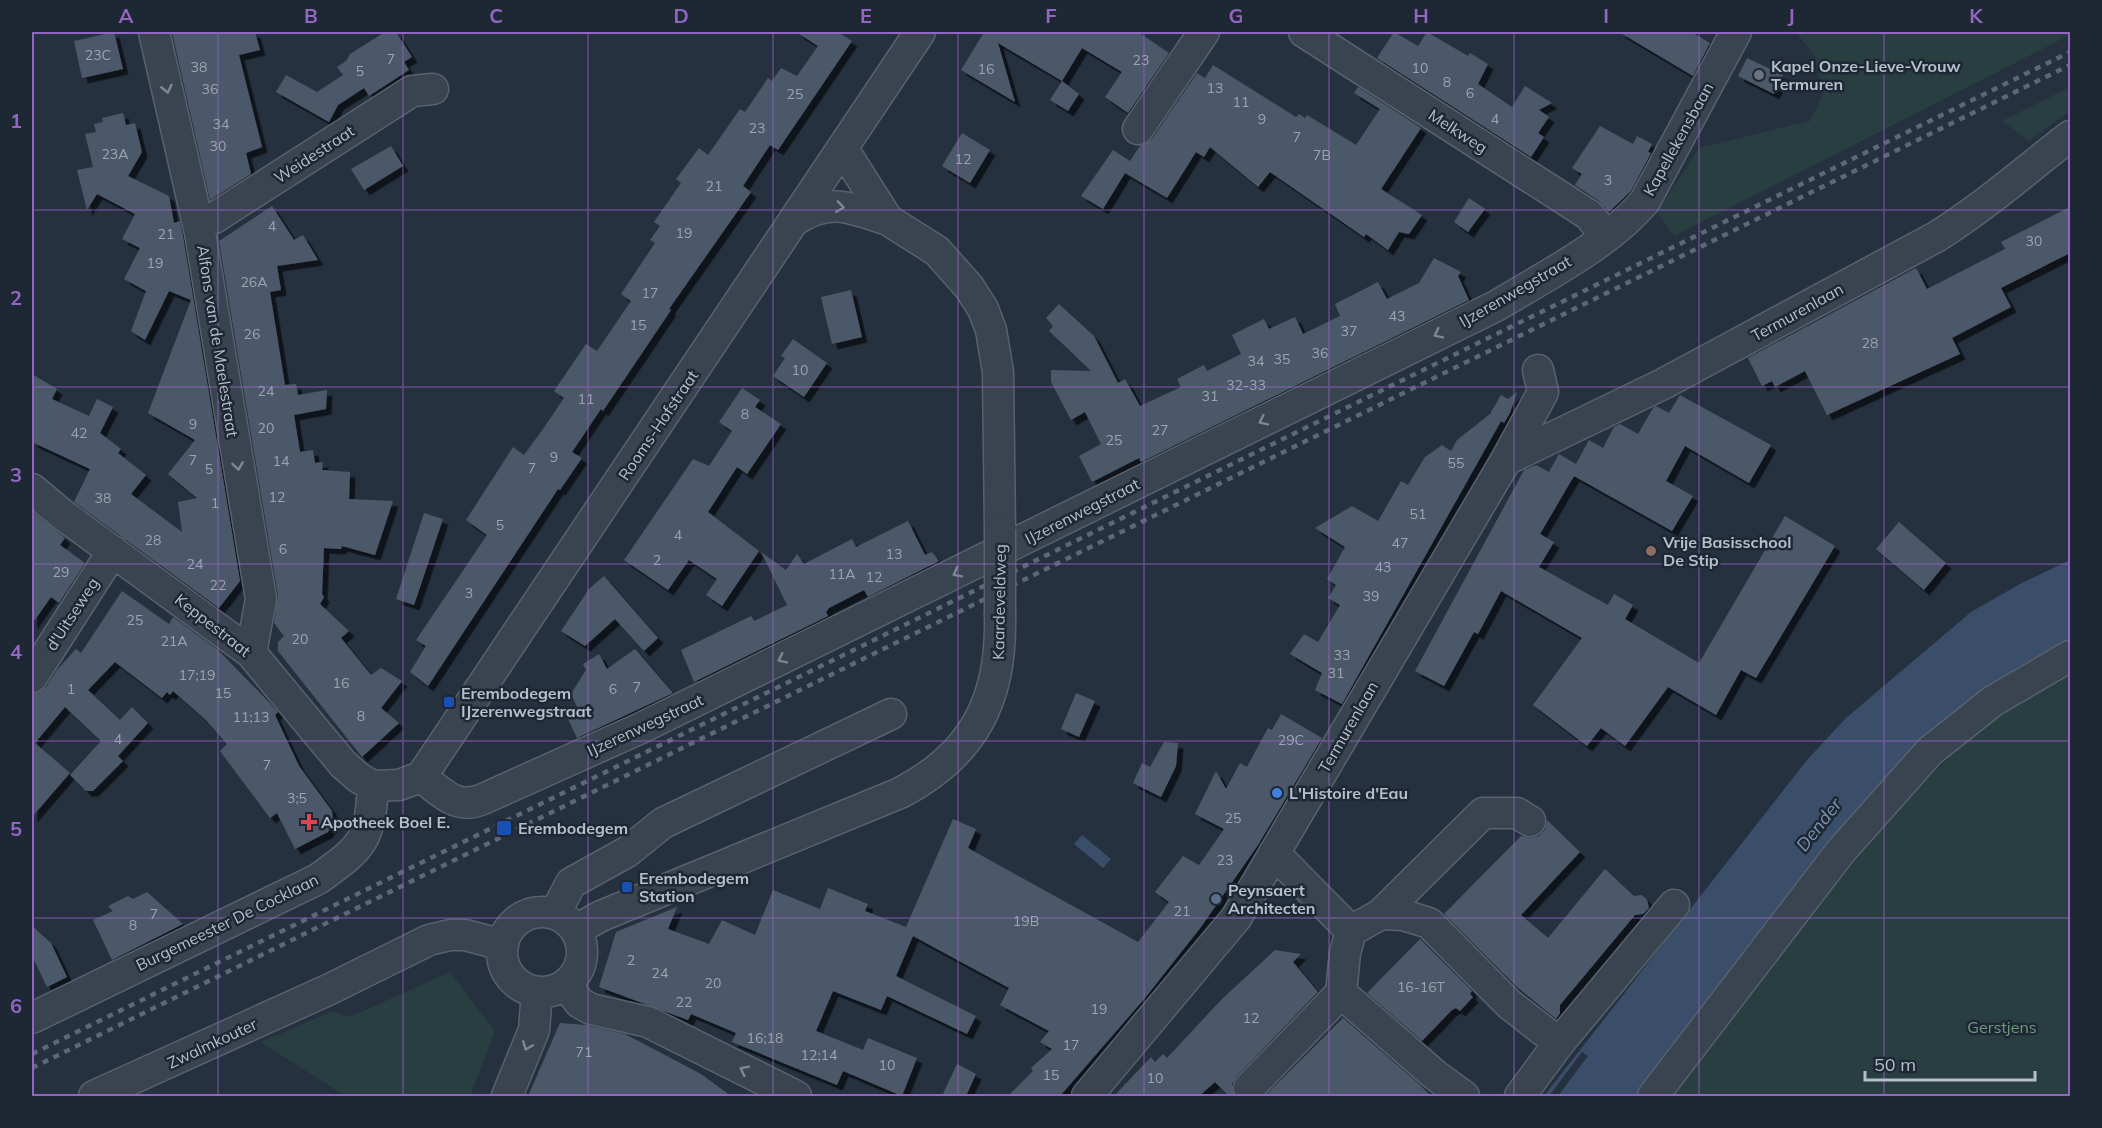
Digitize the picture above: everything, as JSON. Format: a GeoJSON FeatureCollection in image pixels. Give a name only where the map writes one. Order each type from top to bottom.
{"type":"FeatureCollection","features":[{"type":"Feature","properties":{"kind":"street","name":"Alfons van de Maelestraat"},"geometry":{"type":"LineString","coordinates":[[154,32],[198,224],[261,599],[251,653]]}},
{"type":"Feature","properties":{"kind":"street","name":"Rooms-Hofstraat"},"geometry":{"type":"LineString","coordinates":[[421,777],[920,32]]}},
{"type":"Feature","properties":{"kind":"street"},"geometry":{"type":"LineString","coordinates":[[1138,129],[1204,32]]}},
{"type":"Feature","properties":{"kind":"street","name":"Melkweg"},"geometry":{"type":"LineString","coordinates":[[1304,32],[1589,215],[1606,236]]}},
{"type":"Feature","properties":{"kind":"street","name":"Kapellekensbaan"},"geometry":{"type":"LineString","coordinates":[[1606,236],[1645,201],[1736,32]]}},
{"type":"Feature","properties":{"kind":"street","name":"Weidestraat"},"geometry":{"type":"LineString","coordinates":[[198,224],[214,218],[412,91],[433,89]]}},
{"type":"Feature","properties":{"kind":"street","name":"Termurenlaan"},"geometry":{"type":"LineString","coordinates":[[1506,460],[1672,379],[1936,237],[2000,193],[2070,136]]}},
{"type":"Feature","properties":{"kind":"street","name":"Kaardeveldweg"},"geometry":{"type":"LineString","coordinates":[[566,922],[601,916],[900,793],[925,780],[967,741],[986,709],[998,668],[1000,616],[998,372],[991,330],[969,287],[938,251],[888,219],[843,148]]}},
{"type":"Feature","properties":{"kind":"street"},"geometry":{"type":"LineString","coordinates":[[795,219],[810,210],[832,205],[888,219]]}},
{"type":"Feature","properties":{"kind":"street","name":"IJzerenwegstraat"},"geometry":{"type":"LineString","coordinates":[[421,777],[453,802],[465,804],[483,799],[641,728],[935,585],[1496,306],[1606,236]]}},
{"type":"Feature","properties":{"kind":"street","name":"Termurenlaan"},"geometry":{"type":"LineString","coordinates":[[1087,1096],[1236,918],[1506,460],[1543,392],[1538,370]]}},
{"type":"Feature","properties":{"kind":"street","name":"Keppestraat"},"geometry":{"type":"LineString","coordinates":[[32,489],[251,653],[344,764],[358,778],[373,786]]}},
{"type":"Feature","properties":{"kind":"street","name":"d'Uitseweg"},"geometry":{"type":"LineString","coordinates":[[32,676],[113,551]]}},
{"type":"Feature","properties":{"kind":"street"},"geometry":{"type":"LineString","coordinates":[[1653,1096],[1841,851],[1930,751],[1993,701],[2070,656]]}},
{"type":"Feature","properties":{"kind":"street"},"geometry":{"type":"LineString","coordinates":[[566,922],[571,883],[627,852],[663,823],[891,714]]}},
{"type":"Feature","properties":{"kind":"street"},"geometry":{"type":"LineString","coordinates":[[373,786],[399,785],[421,777]]}},
{"type":"Feature","properties":{"kind":"street","name":"Burgemeester De Cocklaan"},"geometry":{"type":"LineString","coordinates":[[32,1018],[318,879],[355,853],[371,821],[373,786]]}},
{"type":"Feature","properties":{"kind":"street"},"geometry":{"type":"LineString","coordinates":[[1249,1088],[1341,993],[1345,953],[1351,931],[1381,914],[1483,813],[1517,813],[1530,821]]}},
{"type":"Feature","properties":{"kind":"street"},"geometry":{"type":"LineString","coordinates":[[1274,853],[1351,931]]}},
{"type":"Feature","properties":{"kind":"street"},"geometry":{"type":"LineString","coordinates":[[1520,1096],[1559,1043],[1674,905]]}},
{"type":"Feature","properties":{"kind":"street"},"geometry":{"type":"LineString","coordinates":[[544,912],[566,922],[582,946],[582,960],[575,975],[567,985],[552,991],[537,992],[519,985],[508,974],[503,960],[503,945],[507,932],[528,915],[544,912]]}},
{"type":"Feature","properties":{"kind":"street"},"geometry":{"type":"LineString","coordinates":[[1381,914],[1403,915],[1429,923],[1509,1004],[1559,1043]]}},
{"type":"Feature","properties":{"kind":"street","name":"Zwalmkouter"},"geometry":{"type":"LineString","coordinates":[[94,1096],[330,989],[429,940],[465,934],[503,945]]}},
{"type":"Feature","properties":{"kind":"street"},"geometry":{"type":"LineString","coordinates":[[567,985],[580,1003],[591,1008],[648,1022],[796,1096]]}},
{"type":"Feature","properties":{"kind":"street"},"geometry":{"type":"LineString","coordinates":[[507,1096],[534,1030],[537,992]]}},
{"type":"Feature","properties":{"kind":"street"},"geometry":{"type":"LineString","coordinates":[[1341,993],[1435,1075],[1464,1096]]}},
{"type":"Feature","properties":{"kind":"green space"},"geometry":{"type":"Polygon","coordinates":[[[1796,32],[2070,32],[2070,35],[1674,236],[1657,212],[1699,148],[1810,121],[1823,95],[1815,57],[1796,32]]]}},
{"type":"Feature","properties":{"kind":"green space"},"geometry":{"type":"Polygon","coordinates":[[[2070,87],[2070,111],[2029,141],[2002,121],[2070,87]]]}},
{"type":"Feature","properties":{"kind":"green space","name":"Gerstjens"},"geometry":{"type":"Polygon","coordinates":[[[2070,673],[2070,1096],[1663,1096],[1855,860],[1919,787],[1990,723],[2028,695],[2070,673]]]}},
{"type":"Feature","properties":{"kind":"green space"},"geometry":{"type":"Polygon","coordinates":[[[450,972],[495,1031],[470,1096],[345,1096],[261,1042],[333,1011],[350,1017],[450,972]]]}},
{"type":"Feature","properties":{"kind":"water","name":"Dender"},"geometry":{"type":"Polygon","coordinates":[[[2070,560],[2070,641],[2025,663],[1972,699],[1637,1096],[1544,1096],[1807,760],[1846,718],[1971,612],[2020,584],[2070,560]]]}},
{"type":"Feature","properties":{"kind":"water"},"geometry":{"type":"Polygon","coordinates":[[[1082,835],[1111,859],[1103,868],[1074,844],[1082,835]]]}},
{"type":"Feature","properties":{"kind":"pier"},"geometry":{"type":"Polygon","coordinates":[[[1582,1052],[1588,1056],[1558,1096],[1549,1096],[1582,1052]]]}},
{"type":"Feature","properties":{"kind":"building"},"geometry":{"type":"Polygon","coordinates":[[[114,32],[123,69],[82,78],[74,41],[114,32]]]}},
{"type":"Feature","properties":{"kind":"building"},"geometry":{"type":"Polygon","coordinates":[[[172,32],[255,32],[260,50],[239,55],[262,147],[246,153],[251,174],[210,200],[172,32]]]}},
{"type":"Feature","properties":{"kind":"building"},"geometry":{"type":"Polygon","coordinates":[[[385,32],[396,32],[412,57],[404,62],[409,70],[369,96],[364,88],[338,105],[329,122],[276,92],[286,75],[317,92],[343,75],[337,67],[346,61],[350,54],[385,32]]]}},
{"type":"Feature","properties":{"kind":"building"},"geometry":{"type":"Polygon","coordinates":[[[796,32],[838,32],[852,41],[778,150],[770,145],[743,186],[751,192],[669,309],[671,310],[603,411],[601,409],[572,452],[582,458],[560,490],[558,489],[428,686],[410,672],[426,646],[416,640],[487,535],[466,520],[513,447],[524,455],[543,429],[564,398],[554,391],[586,344],[597,351],[631,301],[621,294],[655,243],[650,240],[660,226],[654,222],[681,183],[676,179],[699,148],[708,155],[740,109],[745,112],[768,78],[772,81],[781,68],[797,76],[818,46],[796,32]]]}},
{"type":"Feature","properties":{"kind":"building"},"geometry":{"type":"Polygon","coordinates":[[[978,32],[1138,32],[1169,53],[1128,113],[1105,97],[1122,72],[1082,48],[1062,81],[998,43],[1015,102],[961,70],[983,34],[978,32]]]}},
{"type":"Feature","properties":{"kind":"building"},"geometry":{"type":"Polygon","coordinates":[[[1394,32],[1418,46],[1427,32],[1468,56],[1470,53],[1488,64],[1478,84],[1512,107],[1525,86],[1552,103],[1539,110],[1549,117],[1538,133],[1544,137],[1531,157],[1377,58],[1394,32]]]}},
{"type":"Feature","properties":{"kind":"building"},"geometry":{"type":"Polygon","coordinates":[[[1619,32],[1691,32],[1710,43],[1693,76],[1619,32]]]}},
{"type":"Feature","properties":{"kind":"building","name":"Kapel Onze-Lieve-Vrouw Termuren"},"geometry":{"type":"Polygon","coordinates":[[[1747,58],[1783,75],[1774,94],[1738,76],[1747,58]]]}},
{"type":"Feature","properties":{"kind":"building"},"geometry":{"type":"Polygon","coordinates":[[[1213,65],[1296,117],[1299,114],[1305,118],[1307,115],[1356,145],[1380,109],[1354,93],[1358,87],[1421,128],[1381,189],[1422,215],[1409,234],[1399,232],[1388,250],[1366,234],[1364,237],[1270,172],[1258,187],[1210,147],[1204,157],[1196,152],[1167,198],[1125,173],[1103,209],[1081,196],[1113,150],[1130,161],[1140,146],[1152,139],[1197,73],[1205,78],[1213,65]]]}},
{"type":"Feature","properties":{"kind":"building"},"geometry":{"type":"Polygon","coordinates":[[[1062,81],[1079,94],[1068,111],[1050,100],[1062,81]]]}},
{"type":"Feature","properties":{"kind":"building"},"geometry":{"type":"Polygon","coordinates":[[[123,113],[126,125],[135,123],[142,152],[128,176],[169,196],[174,223],[180,221],[183,236],[240,581],[219,608],[74,502],[90,469],[32,442],[32,374],[57,389],[52,399],[89,416],[97,399],[113,407],[100,433],[121,449],[118,453],[146,475],[131,494],[182,532],[178,502],[197,498],[168,474],[195,440],[148,413],[191,300],[169,291],[145,340],[131,331],[146,291],[124,279],[140,248],[122,239],[135,214],[97,194],[87,210],[77,170],[93,167],[85,134],[96,132],[94,124],[103,122],[102,118],[123,113]]]}},
{"type":"Feature","properties":{"kind":"building"},"geometry":{"type":"Polygon","coordinates":[[[1600,126],[1633,144],[1637,136],[1652,144],[1648,152],[1651,153],[1631,191],[1609,212],[1599,201],[1575,185],[1582,174],[1572,168],[1600,126]]]}},
{"type":"Feature","properties":{"kind":"building"},"geometry":{"type":"Polygon","coordinates":[[[962,133],[990,150],[970,183],[942,166],[962,133]]]}},
{"type":"Feature","properties":{"kind":"building"},"geometry":{"type":"Polygon","coordinates":[[[391,146],[403,166],[364,190],[351,169],[391,146]]]}},
{"type":"Feature","properties":{"kind":"building"},"geometry":{"type":"Polygon","coordinates":[[[1469,198],[1485,209],[1468,232],[1454,222],[1469,198]]]}},
{"type":"Feature","properties":{"kind":"building"},"geometry":{"type":"Polygon","coordinates":[[[272,206],[294,240],[303,235],[318,260],[277,266],[281,290],[270,292],[285,385],[296,384],[298,395],[327,390],[326,409],[294,415],[300,452],[313,450],[315,463],[323,462],[322,470],[350,472],[349,499],[393,501],[375,555],[342,546],[341,549],[324,548],[322,594],[324,597],[320,604],[349,631],[341,638],[371,675],[381,668],[402,681],[381,708],[399,723],[362,757],[278,651],[278,642],[284,636],[274,623],[278,596],[219,241],[272,206]]]}},
{"type":"Feature","properties":{"kind":"building"},"geometry":{"type":"Polygon","coordinates":[[[2070,207],[2070,253],[2001,288],[2011,307],[1952,338],[1960,354],[1827,415],[1805,371],[1775,387],[1772,381],[1762,386],[1748,358],[1916,268],[1927,289],[2005,249],[2001,242],[2070,207]]]}},
{"type":"Feature","properties":{"kind":"building"},"geometry":{"type":"Polygon","coordinates":[[[1434,258],[1461,272],[1458,276],[1469,300],[1141,462],[1139,458],[1092,482],[1079,456],[1101,444],[1085,412],[1071,420],[1051,382],[1051,370],[1091,371],[1049,331],[1053,326],[1046,318],[1059,304],[1094,336],[1118,383],[1125,379],[1140,406],[1181,387],[1177,379],[1204,365],[1207,371],[1241,354],[1232,335],[1264,319],[1269,329],[1295,317],[1303,334],[1340,316],[1335,304],[1378,282],[1387,299],[1419,283],[1434,258]]]}},
{"type":"Feature","properties":{"kind":"building"},"geometry":{"type":"Polygon","coordinates":[[[851,290],[862,337],[832,344],[821,297],[851,290]]]}},
{"type":"Feature","properties":{"kind":"building"},"geometry":{"type":"Polygon","coordinates":[[[793,339],[827,363],[804,397],[773,376],[785,358],[781,356],[793,339]]]}},
{"type":"Feature","properties":{"kind":"building"},"geometry":{"type":"Polygon","coordinates":[[[742,388],[760,400],[755,407],[781,424],[747,474],[737,467],[708,512],[759,551],[722,606],[706,595],[717,579],[689,560],[668,590],[624,560],[693,459],[709,466],[732,431],[719,422],[742,388]]]}},
{"type":"Feature","properties":{"kind":"building"},"geometry":{"type":"Polygon","coordinates":[[[1517,392],[1510,413],[1504,423],[1501,421],[1342,704],[1315,690],[1322,673],[1290,654],[1304,634],[1318,642],[1340,605],[1328,598],[1336,585],[1327,579],[1345,547],[1315,528],[1352,506],[1378,521],[1401,481],[1408,485],[1425,457],[1442,445],[1451,451],[1457,440],[1490,414],[1501,395],[1508,399],[1517,392]]]}},
{"type":"Feature","properties":{"kind":"building"},"geometry":{"type":"Polygon","coordinates":[[[1680,395],[1771,445],[1749,483],[1685,446],[1666,481],[1693,496],[1672,531],[1574,476],[1540,534],[1554,542],[1539,567],[1608,605],[1614,594],[1633,605],[1625,619],[1699,663],[1785,516],[1835,546],[1756,678],[1741,670],[1716,715],[1668,687],[1625,746],[1601,728],[1587,746],[1533,705],[1582,638],[1501,591],[1478,634],[1474,632],[1444,686],[1415,671],[1524,470],[1536,465],[1549,472],[1559,454],[1576,464],[1589,440],[1603,448],[1614,427],[1620,424],[1638,434],[1653,408],[1656,406],[1669,413],[1680,395]]]}},
{"type":"Feature","properties":{"kind":"building"},"geometry":{"type":"Polygon","coordinates":[[[32,511],[65,538],[60,545],[85,563],[59,603],[51,597],[32,624],[32,511]]]}},
{"type":"Feature","properties":{"kind":"building"},"geometry":{"type":"Polygon","coordinates":[[[424,513],[443,519],[414,605],[396,599],[424,513]]]}},
{"type":"Feature","properties":{"kind":"building"},"geometry":{"type":"Polygon","coordinates":[[[908,521],[925,555],[932,552],[939,561],[868,597],[864,590],[829,608],[826,612],[828,616],[694,682],[681,650],[751,616],[754,621],[787,605],[761,552],[786,570],[797,554],[804,564],[852,539],[856,547],[908,521]]]}},
{"type":"Feature","properties":{"kind":"building"},"geometry":{"type":"Polygon","coordinates":[[[1899,522],[1946,563],[1924,590],[1876,549],[1899,522]]]}},
{"type":"Feature","properties":{"kind":"building"},"geometry":{"type":"Polygon","coordinates":[[[604,576],[658,638],[644,651],[615,619],[585,646],[561,631],[589,589],[604,576]]]}},
{"type":"Feature","properties":{"kind":"building"},"geometry":{"type":"Polygon","coordinates":[[[122,591],[169,624],[173,617],[218,650],[278,712],[275,715],[299,766],[332,811],[333,820],[328,832],[295,849],[277,813],[270,818],[220,751],[227,744],[206,720],[173,691],[170,695],[167,692],[162,698],[115,662],[88,690],[120,720],[132,707],[148,723],[118,756],[123,761],[93,791],[86,791],[70,775],[101,741],[65,707],[35,743],[70,773],[32,817],[32,694],[46,687],[57,670],[76,649],[81,653],[122,591]]]}},
{"type":"Feature","properties":{"kind":"building"},"geometry":{"type":"Polygon","coordinates":[[[635,649],[673,693],[577,738],[567,717],[579,711],[571,694],[586,670],[583,664],[599,654],[607,669],[635,649]]]}},
{"type":"Feature","properties":{"kind":"building"},"geometry":{"type":"Polygon","coordinates":[[[1076,693],[1095,701],[1079,737],[1061,729],[1076,693]]]}},
{"type":"Feature","properties":{"kind":"building"},"geometry":{"type":"Polygon","coordinates":[[[1281,714],[1322,738],[1258,845],[1201,927],[1145,998],[1060,1096],[1008,1096],[1033,1071],[1031,1068],[1052,1049],[1040,1042],[1049,1031],[1000,1005],[1009,988],[913,936],[896,976],[976,1016],[967,1034],[887,996],[881,1010],[833,991],[816,1031],[863,1050],[868,1038],[917,1058],[902,1096],[843,1071],[837,1085],[732,1042],[736,1033],[691,1014],[688,1020],[599,987],[616,932],[677,907],[668,929],[709,944],[722,920],[755,935],[773,890],[820,909],[828,888],[868,904],[865,911],[906,927],[953,819],[976,829],[968,848],[1138,942],[1169,902],[1155,892],[1183,856],[1199,865],[1224,829],[1195,814],[1216,771],[1226,789],[1240,763],[1247,767],[1268,728],[1272,730],[1281,714]]]}},
{"type":"Feature","properties":{"kind":"building"},"geometry":{"type":"Polygon","coordinates":[[[1164,742],[1178,743],[1176,766],[1161,797],[1133,783],[1142,763],[1150,767],[1164,742]]]}},
{"type":"Feature","properties":{"kind":"building"},"geometry":{"type":"Polygon","coordinates":[[[1547,820],[1580,852],[1521,915],[1548,938],[1605,869],[1634,896],[1642,895],[1647,900],[1649,908],[1643,914],[1635,915],[1560,1005],[1560,1013],[1556,1019],[1517,987],[1444,914],[1521,836],[1530,838],[1539,836],[1545,830],[1547,820]]]}},
{"type":"Feature","properties":{"kind":"building"},"geometry":{"type":"Polygon","coordinates":[[[147,892],[183,924],[112,960],[93,920],[113,911],[108,906],[128,896],[133,899],[147,892]]]}},
{"type":"Feature","properties":{"kind":"building"},"geometry":{"type":"Polygon","coordinates":[[[32,926],[51,943],[67,977],[47,987],[32,956],[32,926]]]}},
{"type":"Feature","properties":{"kind":"building"},"geometry":{"type":"Polygon","coordinates":[[[1420,939],[1472,991],[1470,994],[1473,997],[1460,1011],[1456,1008],[1452,1010],[1422,1041],[1367,993],[1420,939]]]}},
{"type":"Feature","properties":{"kind":"building"},"geometry":{"type":"Polygon","coordinates":[[[1275,950],[1301,954],[1293,962],[1318,992],[1237,1076],[1232,1084],[1235,1096],[1229,1096],[1215,1082],[1199,1096],[1114,1096],[1151,1057],[1155,1062],[1163,1054],[1167,1058],[1221,1000],[1275,950]]]}},
{"type":"Feature","properties":{"kind":"building"},"geometry":{"type":"Polygon","coordinates":[[[1343,1018],[1419,1084],[1431,1096],[1265,1096],[1343,1018]]]}},
{"type":"Feature","properties":{"kind":"building"},"geometry":{"type":"Polygon","coordinates":[[[560,1023],[586,1025],[625,1034],[701,1074],[731,1096],[528,1096],[560,1023]]]}},
{"type":"Feature","properties":{"kind":"building"},"geometry":{"type":"Polygon","coordinates":[[[957,1064],[976,1074],[966,1096],[942,1096],[957,1064]]]}},
{"type":"Feature","properties":{"kind":"railway"},"geometry":{"type":"LineString","coordinates":[[32,1054],[2070,52]]}},
{"type":"Feature","properties":{"kind":"railway"},"geometry":{"type":"LineString","coordinates":[[32,1068],[2070,65]]}},
{"type":"Feature","properties":{"kind":"place","name":"Kapel Onze-Lieve-Vrouw Termuren"},"geometry":{"type":"Point","coordinates":[1759,75]}},
{"type":"Feature","properties":{"kind":"place","name":"Vrije Basisschool De Stip"},"geometry":{"type":"Point","coordinates":[1651,551]}},
{"type":"Feature","properties":{"kind":"place","name":"Erembodegem IJzerenwegstraat"},"geometry":{"type":"Point","coordinates":[449,702]}},
{"type":"Feature","properties":{"kind":"place","name":"L'Histoire d'Eau"},"geometry":{"type":"Point","coordinates":[1277,793]}},
{"type":"Feature","properties":{"kind":"place","name":"Apotheek Boel E."},"geometry":{"type":"Point","coordinates":[309,822]}},
{"type":"Feature","properties":{"kind":"place","name":"Erembodegem"},"geometry":{"type":"Point","coordinates":[504,828]}},
{"type":"Feature","properties":{"kind":"place","name":"Erembodegem Station"},"geometry":{"type":"Point","coordinates":[627,887]}},
{"type":"Feature","properties":{"kind":"place","name":"Peynsaert Architecten"},"geometry":{"type":"Point","coordinates":[1216,899]}}]}
